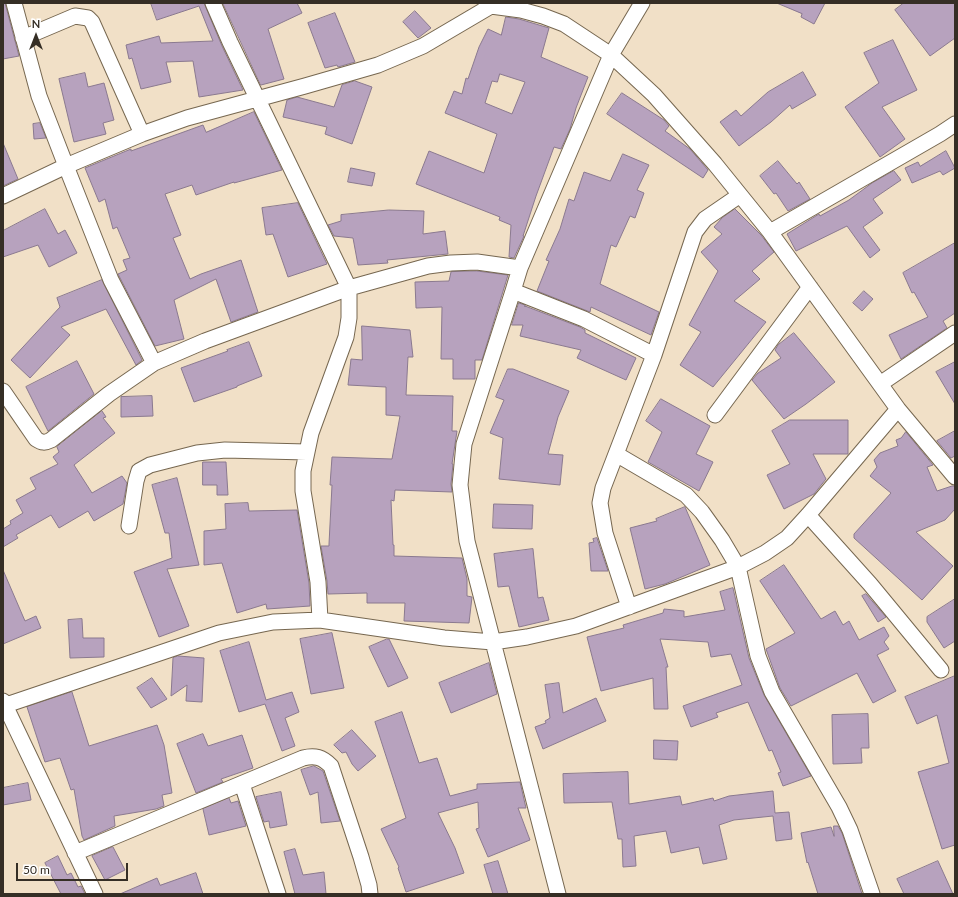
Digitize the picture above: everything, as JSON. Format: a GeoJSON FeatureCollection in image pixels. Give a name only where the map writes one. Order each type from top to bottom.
{"type":"FeatureCollection","features":[{"type":"Feature","properties":{"kind":"street"},"geometry":{"type":"LineString","coordinates":[[213,3],[349,288],[349,318],[346,337],[311,434],[303,471],[303,492],[318,582],[320,620]]}},
{"type":"Feature","properties":{"kind":"street"},"geometry":{"type":"LineString","coordinates":[[558,894],[467,541],[460,485],[464,444],[520,268],[611,55],[642,3]]}},
{"type":"Feature","properties":{"kind":"street"},"geometry":{"type":"LineString","coordinates":[[3,196],[66,166],[142,134],[187,118],[378,64],[422,46],[488,4],[543,16],[564,24],[611,55],[654,95],[715,164],[770,232],[898,409],[955,476]]}},
{"type":"Feature","properties":{"kind":"street"},"geometry":{"type":"LineString","coordinates":[[11,11],[23,38],[40,96],[66,166],[111,280],[154,363]]}},
{"type":"Feature","properties":{"kind":"street"},"geometry":{"type":"LineString","coordinates":[[23,38],[75,16],[88,18],[92,22],[142,134]]}},
{"type":"Feature","properties":{"kind":"street"},"geometry":{"type":"LineString","coordinates":[[770,232],[955,124]]}},
{"type":"Feature","properties":{"kind":"street"},"geometry":{"type":"LineString","coordinates":[[629,607],[605,533],[600,503],[603,488],[654,355],[694,232],[705,219],[740,195]]}},
{"type":"Feature","properties":{"kind":"street"},"geometry":{"type":"LineString","coordinates":[[3,391],[36,439],[40,442],[46,443],[109,394],[154,363],[205,341],[349,288],[428,266],[477,262],[520,268]]}},
{"type":"Feature","properties":{"kind":"street"},"geometry":{"type":"LineString","coordinates":[[715,415],[810,286]]}},
{"type":"Feature","properties":{"kind":"street"},"geometry":{"type":"LineString","coordinates":[[512,291],[584,319],[654,355]]}},
{"type":"Feature","properties":{"kind":"street"},"geometry":{"type":"LineString","coordinates":[[880,384],[955,333]]}},
{"type":"Feature","properties":{"kind":"street"},"geometry":{"type":"LineString","coordinates":[[95,894],[4,704],[219,633],[273,622],[320,620],[444,638],[493,642],[527,638],[576,626],[738,567],[765,553],[787,538],[898,409]]}},
{"type":"Feature","properties":{"kind":"street"},"geometry":{"type":"LineString","coordinates":[[129,526],[136,481],[139,472],[150,465],[197,453],[225,450],[307,452]]}},
{"type":"Feature","properties":{"kind":"street"},"geometry":{"type":"LineString","coordinates":[[616,454],[686,495],[706,517],[738,567],[758,656],[772,692],[839,807],[850,830],[872,894]]}},
{"type":"Feature","properties":{"kind":"street"},"geometry":{"type":"LineString","coordinates":[[808,515],[870,584],[941,670]]}},
{"type":"Feature","properties":{"kind":"street"},"geometry":{"type":"LineString","coordinates":[[75,852],[303,758],[310,756],[319,757],[326,760],[331,766],[357,843],[369,885],[370,894]]}},
{"type":"Feature","properties":{"kind":"street"},"geometry":{"type":"LineString","coordinates":[[242,784],[278,894]]}},
{"type":"Feature","properties":{"kind":"building"},"geometry":{"type":"Polygon","coordinates":[[[3,3],[5,3],[19,56],[3,59],[3,3]]]}},
{"type":"Feature","properties":{"kind":"building"},"geometry":{"type":"Polygon","coordinates":[[[151,3],[204,3],[243,90],[199,97],[193,61],[166,62],[171,82],[141,89],[132,58],[129,59],[126,45],[159,36],[161,43],[213,41],[199,6],[157,20],[151,3]]]}},
{"type":"Feature","properties":{"kind":"building"},"geometry":{"type":"Polygon","coordinates":[[[223,3],[297,3],[302,13],[268,29],[284,79],[261,85],[223,3]]]}},
{"type":"Feature","properties":{"kind":"building"},"geometry":{"type":"Polygon","coordinates":[[[777,3],[825,3],[814,24],[801,17],[802,14],[777,3]]]}},
{"type":"Feature","properties":{"kind":"building"},"geometry":{"type":"Polygon","coordinates":[[[904,3],[955,3],[955,38],[930,56],[895,10],[904,3]]]}},
{"type":"Feature","properties":{"kind":"building"},"geometry":{"type":"Polygon","coordinates":[[[415,11],[431,28],[418,38],[403,22],[415,11]]]}},
{"type":"Feature","properties":{"kind":"building"},"geometry":{"type":"Polygon","coordinates":[[[335,13],[355,62],[338,67],[337,65],[325,68],[308,23],[335,13]]]}},
{"type":"Feature","properties":{"kind":"building"},"geometry":{"type":"Polygon","coordinates":[[[506,17],[519,19],[549,28],[541,57],[588,77],[570,129],[561,149],[554,147],[536,196],[524,236],[514,258],[509,257],[511,225],[499,220],[500,217],[416,184],[429,151],[484,173],[497,134],[445,113],[454,91],[462,94],[466,78],[468,79],[479,47],[488,29],[501,35],[506,17]],[[500,74],[497,82],[492,81],[485,103],[512,114],[525,82],[500,74]]]}},
{"type":"Feature","properties":{"kind":"building"},"geometry":{"type":"Polygon","coordinates":[[[893,40],[917,90],[882,107],[905,139],[880,157],[845,107],[879,83],[864,53],[893,40]]]}},
{"type":"Feature","properties":{"kind":"building"},"geometry":{"type":"Polygon","coordinates":[[[803,72],[816,95],[792,109],[790,105],[771,122],[739,146],[720,122],[736,110],[741,116],[768,92],[803,72]]]}},
{"type":"Feature","properties":{"kind":"building"},"geometry":{"type":"Polygon","coordinates":[[[85,73],[88,87],[104,83],[114,120],[103,123],[106,134],[74,142],[59,79],[85,73]]]}},
{"type":"Feature","properties":{"kind":"building"},"geometry":{"type":"Polygon","coordinates":[[[355,81],[372,87],[352,144],[325,134],[327,127],[283,117],[287,100],[297,97],[334,107],[342,85],[355,81]]]}},
{"type":"Feature","properties":{"kind":"building"},"geometry":{"type":"Polygon","coordinates":[[[622,93],[664,120],[669,126],[665,131],[690,149],[708,170],[703,178],[607,114],[622,93]]]}},
{"type":"Feature","properties":{"kind":"building"},"geometry":{"type":"Polygon","coordinates":[[[254,112],[282,170],[234,182],[196,195],[192,185],[165,194],[181,235],[173,238],[190,279],[241,260],[258,312],[231,322],[216,279],[174,300],[184,339],[155,346],[118,274],[127,270],[123,260],[130,258],[117,227],[113,229],[105,199],[99,202],[85,168],[131,149],[131,151],[203,125],[206,132],[254,112]]]}},
{"type":"Feature","properties":{"kind":"building"},"geometry":{"type":"Polygon","coordinates":[[[40,123],[46,138],[34,139],[33,124],[40,123]]]}},
{"type":"Feature","properties":{"kind":"building"},"geometry":{"type":"Polygon","coordinates":[[[3,143],[18,179],[3,186],[3,143]]]}},
{"type":"Feature","properties":{"kind":"building"},"geometry":{"type":"Polygon","coordinates":[[[946,151],[955,168],[943,175],[940,171],[912,183],[905,168],[918,162],[920,166],[946,151]]]}},
{"type":"Feature","properties":{"kind":"building"},"geometry":{"type":"Polygon","coordinates":[[[623,154],[649,165],[637,190],[644,193],[635,218],[630,216],[616,247],[611,245],[600,284],[659,312],[651,335],[591,307],[590,312],[537,291],[549,261],[546,260],[560,229],[569,199],[574,201],[584,172],[610,181],[623,154]]]}},
{"type":"Feature","properties":{"kind":"building"},"geometry":{"type":"Polygon","coordinates":[[[778,161],[797,184],[799,182],[810,199],[788,211],[776,193],[774,194],[760,176],[778,161]]]}},
{"type":"Feature","properties":{"kind":"building"},"geometry":{"type":"Polygon","coordinates":[[[351,168],[375,173],[372,186],[348,182],[351,168]]]}},
{"type":"Feature","properties":{"kind":"building"},"geometry":{"type":"Polygon","coordinates":[[[894,171],[901,180],[873,199],[883,213],[863,227],[880,250],[870,258],[847,226],[796,251],[787,234],[819,214],[820,216],[849,200],[872,183],[894,171]]]}},
{"type":"Feature","properties":{"kind":"building"},"geometry":{"type":"Polygon","coordinates":[[[298,203],[327,264],[288,277],[273,234],[266,235],[262,208],[298,203]]]}},
{"type":"Feature","properties":{"kind":"building"},"geometry":{"type":"Polygon","coordinates":[[[45,209],[58,234],[65,230],[77,253],[49,267],[38,245],[3,257],[3,231],[45,209]]]}},
{"type":"Feature","properties":{"kind":"building"},"geometry":{"type":"Polygon","coordinates":[[[735,209],[761,235],[774,252],[752,271],[760,279],[734,301],[766,322],[713,387],[680,365],[701,332],[689,325],[718,271],[701,252],[722,234],[714,227],[722,218],[735,209]]]}},
{"type":"Feature","properties":{"kind":"building"},"geometry":{"type":"Polygon","coordinates":[[[389,210],[424,211],[423,234],[445,231],[448,254],[387,260],[388,263],[358,265],[353,238],[334,236],[328,225],[341,221],[341,215],[389,210]]]}},
{"type":"Feature","properties":{"kind":"building"},"geometry":{"type":"Polygon","coordinates":[[[955,243],[955,313],[943,321],[947,328],[901,359],[889,335],[928,317],[914,292],[912,293],[903,273],[955,243]]]}},
{"type":"Feature","properties":{"kind":"building"},"geometry":{"type":"Polygon","coordinates":[[[477,271],[508,275],[482,360],[475,360],[475,379],[453,379],[453,359],[441,359],[442,307],[416,308],[415,282],[449,281],[451,272],[477,271]]]}},
{"type":"Feature","properties":{"kind":"building"},"geometry":{"type":"Polygon","coordinates":[[[102,280],[142,360],[136,365],[106,309],[61,327],[70,335],[30,378],[11,360],[60,307],[57,298],[102,280]]]}},
{"type":"Feature","properties":{"kind":"building"},"geometry":{"type":"Polygon","coordinates":[[[864,291],[873,299],[862,311],[853,303],[864,291]]]}},
{"type":"Feature","properties":{"kind":"building"},"geometry":{"type":"Polygon","coordinates":[[[519,303],[580,327],[585,330],[585,333],[636,358],[626,380],[577,358],[581,350],[520,336],[523,325],[512,325],[519,303]]]}},
{"type":"Feature","properties":{"kind":"building"},"geometry":{"type":"Polygon","coordinates":[[[362,326],[410,330],[413,357],[408,357],[406,395],[453,396],[452,431],[457,431],[452,464],[452,492],[395,490],[394,501],[391,500],[393,545],[394,556],[462,558],[467,579],[467,596],[472,597],[469,623],[404,621],[405,603],[367,603],[367,593],[328,594],[321,546],[329,546],[332,457],[392,459],[400,416],[386,415],[386,387],[348,385],[351,359],[362,360],[362,326]]]}},
{"type":"Feature","properties":{"kind":"building"},"geometry":{"type":"Polygon","coordinates":[[[794,333],[835,382],[784,419],[752,380],[758,373],[781,358],[775,350],[778,345],[794,333]]]}},
{"type":"Feature","properties":{"kind":"building"},"geometry":{"type":"Polygon","coordinates":[[[249,342],[262,376],[237,387],[194,402],[181,368],[249,342]]]}},
{"type":"Feature","properties":{"kind":"building"},"geometry":{"type":"Polygon","coordinates":[[[77,361],[94,394],[48,431],[26,387],[77,361]]]}},
{"type":"Feature","properties":{"kind":"building"},"geometry":{"type":"Polygon","coordinates":[[[955,362],[955,404],[936,372],[955,362]]]}},
{"type":"Feature","properties":{"kind":"building"},"geometry":{"type":"Polygon","coordinates":[[[508,369],[513,369],[569,391],[558,417],[548,454],[563,455],[560,485],[499,479],[503,438],[490,433],[504,400],[496,397],[508,369]]]}},
{"type":"Feature","properties":{"kind":"building"},"geometry":{"type":"Polygon","coordinates":[[[152,396],[153,416],[121,417],[121,397],[152,396]]]}},
{"type":"Feature","properties":{"kind":"building"},"geometry":{"type":"Polygon","coordinates":[[[661,399],[710,426],[696,454],[713,462],[699,491],[648,462],[662,432],[646,421],[661,399]]]}},
{"type":"Feature","properties":{"kind":"building"},"geometry":{"type":"Polygon","coordinates":[[[102,411],[106,417],[103,418],[115,433],[74,465],[92,493],[122,476],[127,483],[123,504],[94,521],[88,511],[59,528],[51,515],[16,535],[18,538],[3,547],[3,529],[11,524],[10,521],[23,513],[16,500],[36,489],[30,478],[58,464],[53,457],[59,452],[57,447],[102,411]]]}},
{"type":"Feature","properties":{"kind":"building"},"geometry":{"type":"Polygon","coordinates":[[[790,420],[848,420],[848,454],[813,454],[826,479],[814,494],[784,509],[767,475],[790,464],[772,431],[790,420]]]}},
{"type":"Feature","properties":{"kind":"building"},"geometry":{"type":"Polygon","coordinates":[[[955,431],[955,456],[951,458],[937,441],[955,431]]]}},
{"type":"Feature","properties":{"kind":"building"},"geometry":{"type":"Polygon","coordinates":[[[906,432],[933,465],[927,467],[937,491],[955,486],[955,509],[945,520],[916,532],[953,566],[922,600],[854,538],[854,534],[891,493],[870,476],[877,467],[874,460],[880,453],[898,446],[896,440],[901,438],[906,432]]]}},
{"type":"Feature","properties":{"kind":"building"},"geometry":{"type":"Polygon","coordinates":[[[203,462],[226,462],[228,495],[217,495],[217,485],[203,485],[203,462]]]}},
{"type":"Feature","properties":{"kind":"building"},"geometry":{"type":"Polygon","coordinates":[[[177,478],[199,565],[167,569],[189,626],[159,637],[134,572],[172,558],[169,533],[165,533],[152,485],[177,478]]]}},
{"type":"Feature","properties":{"kind":"building"},"geometry":{"type":"Polygon","coordinates":[[[248,503],[249,511],[297,510],[309,583],[310,606],[267,609],[266,604],[237,613],[222,563],[204,565],[204,531],[226,529],[225,504],[248,503]]]}},
{"type":"Feature","properties":{"kind":"building"},"geometry":{"type":"Polygon","coordinates":[[[494,504],[533,505],[532,529],[493,528],[494,504]]]}},
{"type":"Feature","properties":{"kind":"building"},"geometry":{"type":"Polygon","coordinates":[[[685,507],[710,565],[665,584],[645,589],[630,528],[657,521],[656,519],[685,507]]]}},
{"type":"Feature","properties":{"kind":"building"},"geometry":{"type":"Polygon","coordinates":[[[597,538],[608,571],[591,571],[589,543],[594,542],[593,539],[597,538]]]}},
{"type":"Feature","properties":{"kind":"building"},"geometry":{"type":"Polygon","coordinates":[[[533,549],[538,598],[543,597],[549,620],[519,627],[509,586],[498,587],[494,554],[533,549]]]}},
{"type":"Feature","properties":{"kind":"building"},"geometry":{"type":"Polygon","coordinates":[[[784,565],[821,619],[835,611],[843,625],[849,621],[859,640],[884,627],[889,636],[884,642],[889,649],[877,655],[896,691],[873,703],[857,673],[791,706],[780,688],[766,649],[795,633],[760,581],[784,565]]]}},
{"type":"Feature","properties":{"kind":"building"},"geometry":{"type":"Polygon","coordinates":[[[3,570],[25,621],[36,616],[41,628],[3,644],[3,570]]]}},
{"type":"Feature","properties":{"kind":"building"},"geometry":{"type":"Polygon","coordinates":[[[733,588],[749,658],[764,695],[811,776],[783,786],[778,773],[781,772],[772,750],[769,751],[748,702],[716,713],[718,717],[691,727],[683,706],[742,685],[731,654],[711,657],[708,642],[660,639],[668,667],[666,667],[668,709],[654,709],[653,678],[601,691],[587,637],[624,628],[623,625],[663,613],[664,609],[684,611],[684,617],[725,610],[720,592],[733,588]]]}},
{"type":"Feature","properties":{"kind":"building"},"geometry":{"type":"Polygon","coordinates":[[[866,594],[886,617],[878,622],[862,596],[866,594]]]}},
{"type":"Feature","properties":{"kind":"building"},"geometry":{"type":"Polygon","coordinates":[[[955,599],[955,641],[944,648],[927,622],[927,617],[955,599]]]}},
{"type":"Feature","properties":{"kind":"building"},"geometry":{"type":"Polygon","coordinates":[[[82,619],[83,638],[104,638],[104,657],[70,658],[68,620],[82,619]]]}},
{"type":"Feature","properties":{"kind":"building"},"geometry":{"type":"Polygon","coordinates":[[[332,633],[344,688],[311,694],[300,639],[332,633]]]}},
{"type":"Feature","properties":{"kind":"building"},"geometry":{"type":"Polygon","coordinates":[[[389,639],[408,678],[388,687],[369,647],[389,639]]]}},
{"type":"Feature","properties":{"kind":"building"},"geometry":{"type":"Polygon","coordinates":[[[249,642],[266,700],[292,692],[299,712],[285,718],[295,746],[282,751],[265,704],[239,712],[220,651],[249,642]]]}},
{"type":"Feature","properties":{"kind":"building"},"geometry":{"type":"Polygon","coordinates":[[[178,656],[204,658],[202,702],[186,701],[187,685],[171,696],[173,658],[178,656]]]}},
{"type":"Feature","properties":{"kind":"building"},"geometry":{"type":"Polygon","coordinates":[[[489,663],[497,694],[451,713],[439,683],[489,663]]]}},
{"type":"Feature","properties":{"kind":"building"},"geometry":{"type":"Polygon","coordinates":[[[955,676],[955,845],[942,849],[918,772],[949,763],[937,715],[917,724],[905,697],[955,676]]]}},
{"type":"Feature","properties":{"kind":"building"},"geometry":{"type":"Polygon","coordinates":[[[152,678],[167,699],[151,708],[137,688],[152,678]]]}},
{"type":"Feature","properties":{"kind":"building"},"geometry":{"type":"Polygon","coordinates":[[[559,683],[563,713],[596,698],[606,721],[543,749],[535,727],[546,723],[545,721],[550,718],[545,685],[559,683]]]}},
{"type":"Feature","properties":{"kind":"building"},"geometry":{"type":"Polygon","coordinates":[[[72,692],[89,746],[157,725],[164,745],[172,793],[162,795],[164,806],[156,809],[114,816],[115,826],[84,840],[74,789],[71,790],[60,758],[45,762],[27,707],[72,692]]]}},
{"type":"Feature","properties":{"kind":"building"},"geometry":{"type":"Polygon","coordinates":[[[402,712],[419,763],[437,758],[450,796],[477,789],[477,784],[520,782],[526,808],[518,808],[530,840],[488,857],[476,829],[479,828],[478,802],[438,813],[455,848],[464,873],[406,892],[398,868],[399,867],[381,829],[406,818],[375,722],[402,712]]]}},
{"type":"Feature","properties":{"kind":"building"},"geometry":{"type":"Polygon","coordinates":[[[868,714],[869,748],[861,748],[862,763],[833,764],[832,715],[868,714]]]}},
{"type":"Feature","properties":{"kind":"building"},"geometry":{"type":"Polygon","coordinates":[[[352,730],[376,756],[358,771],[352,764],[346,752],[342,753],[334,745],[352,730]]]}},
{"type":"Feature","properties":{"kind":"building"},"geometry":{"type":"Polygon","coordinates":[[[203,734],[208,746],[242,735],[253,768],[221,779],[223,782],[196,793],[177,744],[203,734]]]}},
{"type":"Feature","properties":{"kind":"building"},"geometry":{"type":"Polygon","coordinates":[[[654,740],[678,741],[677,760],[654,759],[654,740]]]}},
{"type":"Feature","properties":{"kind":"building"},"geometry":{"type":"Polygon","coordinates":[[[314,766],[323,771],[340,821],[321,823],[318,792],[310,795],[301,770],[314,766]]]}},
{"type":"Feature","properties":{"kind":"building"},"geometry":{"type":"Polygon","coordinates":[[[628,772],[629,804],[680,796],[682,805],[713,798],[714,801],[729,796],[773,791],[775,813],[789,812],[792,839],[776,841],[773,816],[734,820],[719,825],[727,859],[703,864],[699,847],[671,853],[666,831],[634,836],[636,866],[623,867],[622,839],[618,839],[612,802],[564,803],[563,774],[628,772]]]}},
{"type":"Feature","properties":{"kind":"building"},"geometry":{"type":"Polygon","coordinates":[[[28,783],[31,800],[3,805],[3,788],[28,783]]]}},
{"type":"Feature","properties":{"kind":"building"},"geometry":{"type":"Polygon","coordinates":[[[281,792],[287,825],[270,828],[269,821],[264,822],[256,797],[281,792]]]}},
{"type":"Feature","properties":{"kind":"building"},"geometry":{"type":"Polygon","coordinates":[[[229,798],[231,803],[238,801],[246,826],[209,835],[203,809],[229,798]]]}},
{"type":"Feature","properties":{"kind":"building"},"geometry":{"type":"Polygon","coordinates":[[[834,826],[838,826],[842,833],[862,894],[818,894],[808,862],[807,863],[801,833],[831,827],[834,836],[834,826]]]}},
{"type":"Feature","properties":{"kind":"building"},"geometry":{"type":"Polygon","coordinates":[[[113,847],[125,870],[105,880],[92,856],[113,847]]]}},
{"type":"Feature","properties":{"kind":"building"},"geometry":{"type":"Polygon","coordinates":[[[295,849],[303,875],[324,872],[326,894],[295,894],[284,852],[295,849]]]}},
{"type":"Feature","properties":{"kind":"building"},"geometry":{"type":"Polygon","coordinates":[[[58,856],[67,875],[71,873],[78,887],[81,886],[85,894],[61,894],[45,863],[58,856]]]}},
{"type":"Feature","properties":{"kind":"building"},"geometry":{"type":"Polygon","coordinates":[[[498,861],[508,894],[493,894],[484,865],[498,861]]]}},
{"type":"Feature","properties":{"kind":"building"},"geometry":{"type":"Polygon","coordinates":[[[938,861],[953,894],[904,894],[897,879],[938,861]]]}},
{"type":"Feature","properties":{"kind":"building"},"geometry":{"type":"Polygon","coordinates":[[[196,873],[203,894],[120,894],[157,878],[160,885],[196,873]]]}}]}
